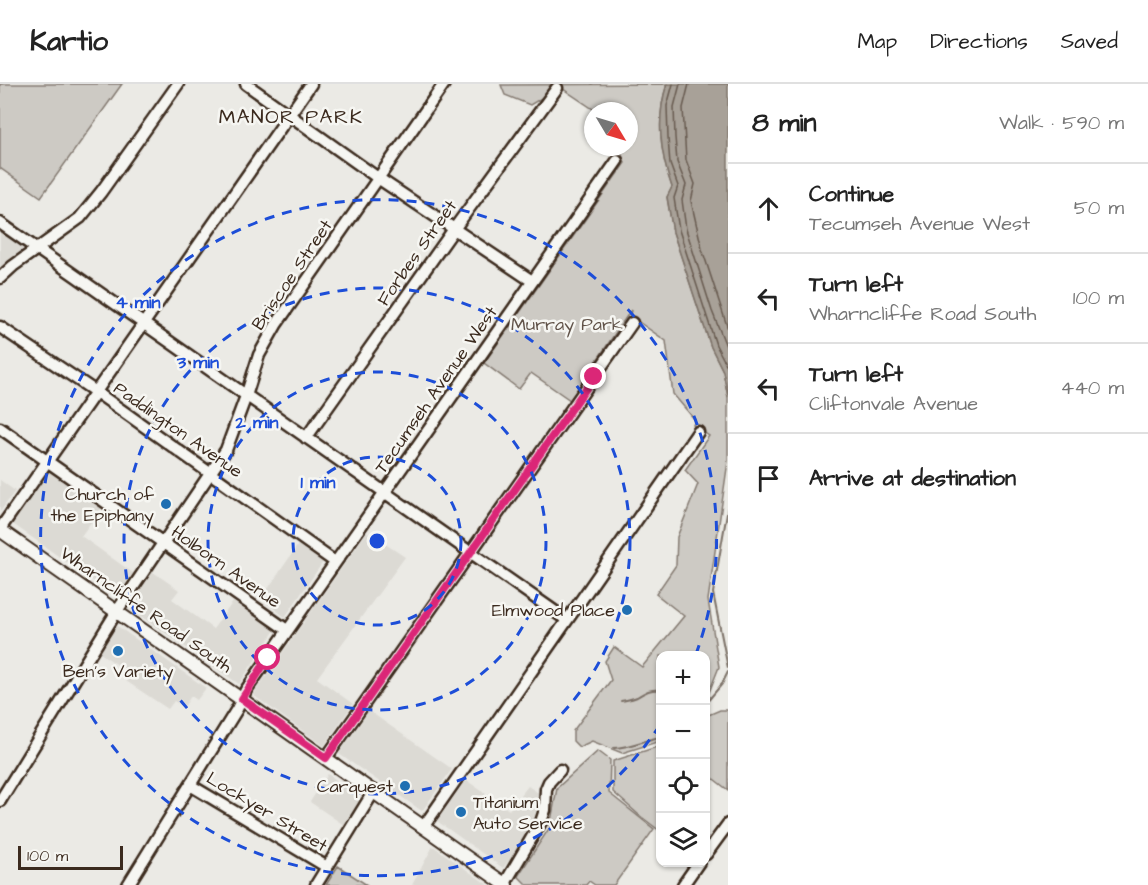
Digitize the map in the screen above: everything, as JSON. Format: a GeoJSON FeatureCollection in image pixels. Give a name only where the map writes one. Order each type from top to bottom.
{"type":"FeatureCollection","features":[{"type":"Feature","properties":{"kind":"main road","name":"Wharncliffe Road South"},"geometry":{"type":"LineString","coordinates":[[0,530],[505,885]]}},
{"type":"Feature","properties":{"kind":"street"},"geometry":{"type":"LineString","coordinates":[[0,278],[80,218],[92,205],[177,84]]}},
{"type":"Feature","properties":{"kind":"street"},"geometry":{"type":"LineString","coordinates":[[246,84],[378,178],[532,282]]}},
{"type":"Feature","properties":{"kind":"street"},"geometry":{"type":"LineString","coordinates":[[0,530],[311,84]]}},
{"type":"Feature","properties":{"kind":"street","name":"Briscoe Street"},"geometry":{"type":"LineString","coordinates":[[0,801],[117,612],[226,450],[259,355],[276,325],[444,84]]}},
{"type":"Feature","properties":{"kind":"street","name":"Forbes Street"},"geometry":{"type":"LineString","coordinates":[[306,438],[557,88]]}},
{"type":"Feature","properties":{"kind":"street","name":"Tecumseh Avenue West"},"geometry":{"type":"LineString","coordinates":[[128,885],[287,630],[617,160]]}},
{"type":"Feature","properties":{"kind":"street"},"geometry":{"type":"LineString","coordinates":[[0,223],[567,620]]}},
{"type":"Feature","properties":{"kind":"street"},"geometry":{"type":"LineString","coordinates":[[326,758],[632,323]]}},
{"type":"Feature","properties":{"kind":"street","name":"Paddington Avenue"},"geometry":{"type":"LineString","coordinates":[[0,327],[96,392],[335,562]]}},
{"type":"Feature","properties":{"kind":"street","name":"Holborn Avenue"},"geometry":{"type":"LineString","coordinates":[[0,428],[287,630]]}},
{"type":"Feature","properties":{"kind":"street"},"geometry":{"type":"LineString","coordinates":[[424,826],[698,432]]}},
{"type":"Feature","properties":{"kind":"street"},"geometry":{"type":"LineString","coordinates":[[505,885],[541,822],[545,810],[546,789],[560,770]]}},
{"type":"Feature","properties":{"kind":"street","name":"Lockyer Street"},"geometry":{"type":"LineString","coordinates":[[190,785],[327,867]]}},
{"type":"Feature","properties":{"kind":"street"},"geometry":{"type":"LineString","coordinates":[[316,885],[374,791]]}},
{"type":"Feature","properties":{"kind":"street"},"geometry":{"type":"LineString","coordinates":[[710,847],[728,824]]}},
{"type":"Feature","properties":{"kind":"street"},"geometry":{"type":"LineString","coordinates":[[683,885],[696,867]]}},
{"type":"Feature","properties":{"kind":"shaded area"},"geometry":{"type":"Polygon","coordinates":[[[0,232],[22,247],[22,252],[0,270],[0,232]]]}},
{"type":"Feature","properties":{"kind":"shaded area"},"geometry":{"type":"Polygon","coordinates":[[[48,471],[102,507],[81,536],[133,573],[116,597],[13,524],[48,471]]]}},
{"type":"Feature","properties":{"kind":"shaded area"},"geometry":{"type":"Polygon","coordinates":[[[0,480],[15,491],[0,512],[0,480]]]}},
{"type":"Feature","properties":{"kind":"shaded area"},"geometry":{"type":"Polygon","coordinates":[[[367,532],[405,557],[317,678],[353,704],[324,746],[253,695],[367,532]]]}},
{"type":"Feature","properties":{"kind":"shaded area"},"geometry":{"type":"Polygon","coordinates":[[[298,545],[323,562],[285,617],[261,599],[298,545]]]}},
{"type":"Feature","properties":{"kind":"shaded area"},"geometry":{"type":"Polygon","coordinates":[[[153,572],[179,590],[172,599],[213,629],[233,602],[275,630],[239,684],[129,608],[153,572]]]}},
{"type":"Feature","properties":{"kind":"shaded area"},"geometry":{"type":"Polygon","coordinates":[[[117,626],[206,688],[197,700],[191,696],[184,707],[174,701],[168,709],[126,681],[131,674],[100,653],[117,626]]]}},
{"type":"Feature","properties":{"kind":"shaded area"},"geometry":{"type":"Polygon","coordinates":[[[369,711],[452,769],[422,811],[339,754],[369,711]]]}},
{"type":"Feature","properties":{"kind":"shaded area"},"geometry":{"type":"Polygon","coordinates":[[[328,774],[361,798],[344,825],[310,802],[328,774]]]}},
{"type":"Feature","properties":{"kind":"shaded area"},"geometry":{"type":"Polygon","coordinates":[[[466,780],[509,810],[528,786],[540,794],[530,834],[503,868],[437,821],[466,780]]]}},
{"type":"Feature","properties":{"kind":"shaded area"},"geometry":{"type":"Polygon","coordinates":[[[433,846],[488,885],[412,885],[433,846]]]}},
{"type":"Feature","properties":{"kind":"green space"},"geometry":{"type":"Polygon","coordinates":[[[0,84],[122,84],[41,197],[0,168],[0,84]]]}},
{"type":"Feature","properties":{"kind":"green space","name":"Murray Park"},"geometry":{"type":"Polygon","coordinates":[[[667,84],[661,109],[661,136],[672,187],[667,197],[673,232],[711,347],[723,371],[728,397],[728,461],[708,600],[719,667],[710,690],[710,651],[656,651],[656,742],[622,753],[592,741],[579,747],[573,741],[573,731],[611,680],[605,661],[614,647],[642,667],[684,616],[656,594],[676,565],[677,537],[698,484],[685,470],[709,436],[693,425],[695,420],[673,394],[666,341],[630,316],[631,310],[570,400],[531,373],[519,389],[484,363],[625,163],[622,156],[638,156],[638,102],[584,103],[560,87],[530,105],[505,95],[501,85],[667,84]]]}},
{"type":"Feature","properties":{"kind":"green space"},"geometry":{"type":"Polygon","coordinates":[[[720,710],[728,710],[728,790],[710,776],[710,714],[720,710]]]}},
{"type":"Feature","properties":{"kind":"green space"},"geometry":{"type":"Polygon","coordinates":[[[656,747],[656,828],[613,792],[613,761],[656,747]]]}},
{"type":"Feature","properties":{"kind":"green space"},"geometry":{"type":"Polygon","coordinates":[[[598,751],[610,760],[609,793],[654,829],[614,885],[595,885],[589,881],[586,885],[527,885],[518,876],[550,827],[557,788],[598,751]]]}},
{"type":"Feature","properties":{"kind":"green space"},"geometry":{"type":"Polygon","coordinates":[[[338,866],[367,885],[326,885],[338,866]]]}},
{"type":"Feature","properties":{"kind":"water"},"geometry":{"type":"Polygon","coordinates":[[[667,84],[728,84],[728,397],[723,371],[711,347],[673,232],[667,197],[672,187],[661,136],[661,109],[667,84]]]}},
{"type":"Feature","properties":{"kind":"waterway"},"geometry":{"type":"LineString","coordinates":[[728,507],[713,593],[728,668]]}},
{"type":"Feature","properties":{"kind":"waterway"},"geometry":{"type":"LineString","coordinates":[[710,698],[722,684],[728,672]]}},
{"type":"Feature","properties":{"kind":"waterway"},"geometry":{"type":"LineString","coordinates":[[621,701],[656,690]]}},
{"type":"Feature","properties":{"kind":"waterway"},"geometry":{"type":"LineString","coordinates":[[614,748],[656,738]]}},
{"type":"Feature","properties":{"kind":"place","name":"Church of the Epiphany"},"geometry":{"type":"Point","coordinates":[166,504]}},
{"type":"Feature","properties":{"kind":"place","name":"Elmwood Place"},"geometry":{"type":"Point","coordinates":[627,610]}},
{"type":"Feature","properties":{"kind":"place","name":"Ben's Variety"},"geometry":{"type":"Point","coordinates":[118,651]}},
{"type":"Feature","properties":{"kind":"place","name":"Carquest"},"geometry":{"type":"Point","coordinates":[405,786]}},
{"type":"Feature","properties":{"kind":"place","name":"Titanium Auto Service"},"geometry":{"type":"Point","coordinates":[461,812]}},
{"type":"Feature","properties":{"kind":"district","name":"MANOR PARK"},"geometry":{"type":"Point","coordinates":[291,117]}},
{"type":"Feature","properties":{"kind":"route"},"geometry":{"type":"LineString","coordinates":[[268,658],[242,699],[326,758],[594,377]]}}]}
